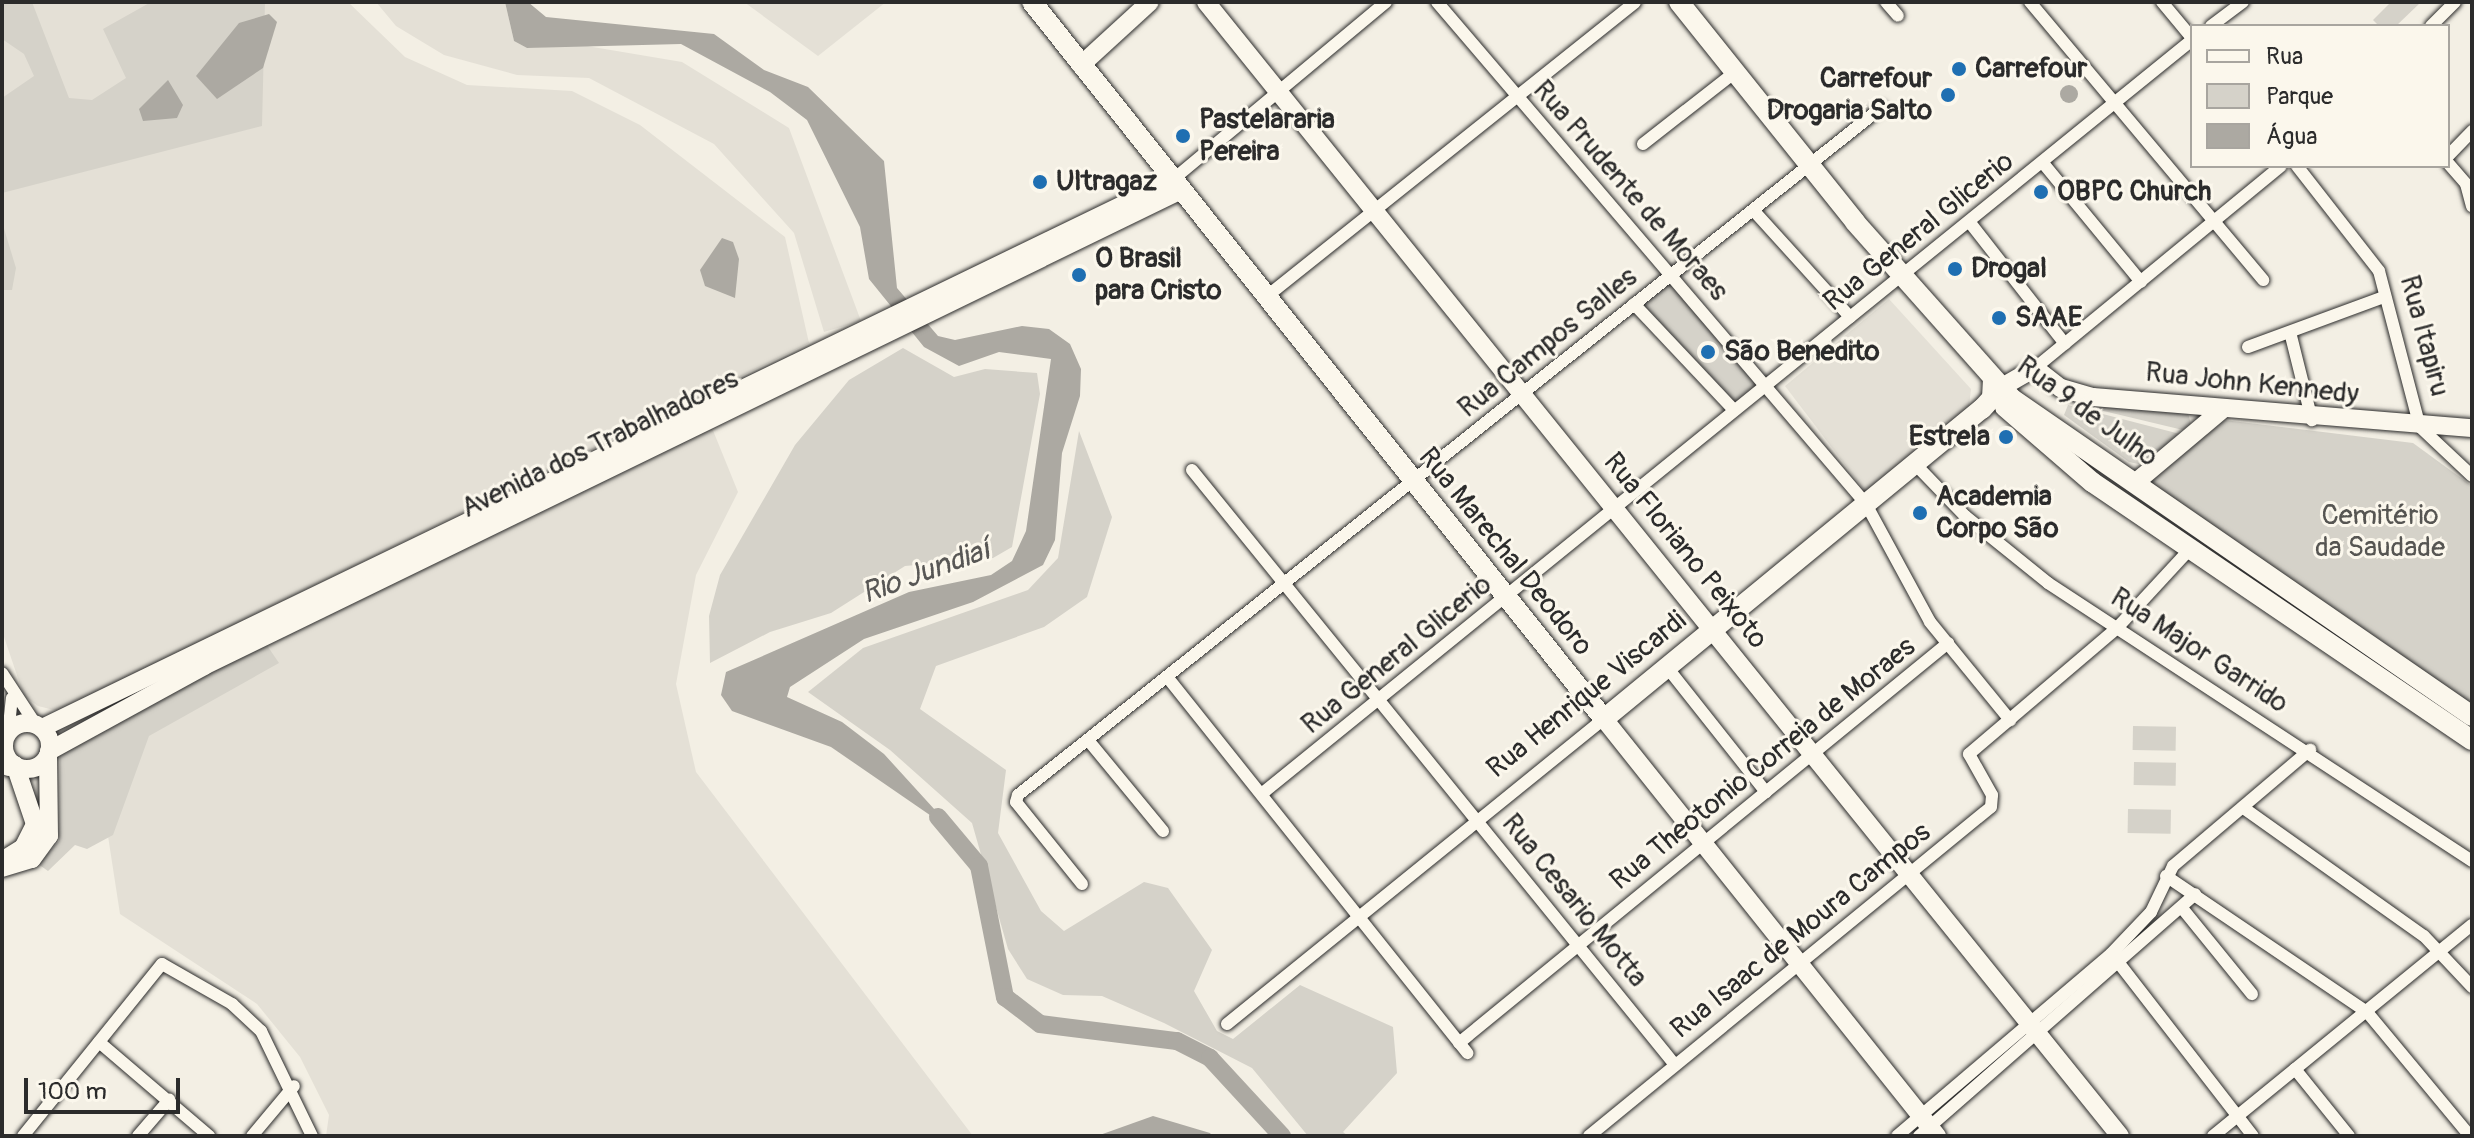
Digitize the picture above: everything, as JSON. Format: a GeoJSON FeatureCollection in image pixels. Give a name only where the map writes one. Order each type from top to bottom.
{"type":"FeatureCollection","features":[{"type":"Feature","properties":{"kind":"main road","name":"Rua Marechal Deodoro"},"geometry":{"type":"LineString","coordinates":[[1032,2],[1174,187],[1266,297],[1604,719]]}},
{"type":"Feature","properties":{"kind":"main road","name":"Rua 9 de Julho"},"geometry":{"type":"LineString","coordinates":[[1679,2],[1809,166],[1902,276],[2007,391],[2050,449],[2472,740]]}},
{"type":"Feature","properties":{"kind":"main road","name":"Rua 9 de Julho"},"geometry":{"type":"LineString","coordinates":[[2007,391],[2472,716]]}},
{"type":"Feature","properties":{"kind":"main road","name":"Rua Henrique Viscardi"},"geometry":{"type":"LineString","coordinates":[[1604,719],[1992,398],[2007,391]]}},
{"type":"Feature","properties":{"kind":"main road"},"geometry":{"type":"LineString","coordinates":[[2050,449],[2071,455],[2112,485],[2136,482]]}},
{"type":"Feature","properties":{"kind":"street"},"geometry":{"type":"LineString","coordinates":[[1081,65],[1150,2]]}},
{"type":"Feature","properties":{"kind":"street","name":"Rua Floriano Peixoto"},"geometry":{"type":"LineString","coordinates":[[1206,2],[1276,96],[1615,507],[1710,631],[1815,753],[2120,1136]]}},
{"type":"Feature","properties":{"kind":"street"},"geometry":{"type":"LineString","coordinates":[[1174,187],[1386,2]]}},
{"type":"Feature","properties":{"kind":"street","name":"Rua Prudente de Moraes"},"geometry":{"type":"LineString","coordinates":[[1437,2],[1670,277],[1768,384],[1866,504],[1948,643],[2010,720]]}},
{"type":"Feature","properties":{"kind":"street"},"geometry":{"type":"LineString","coordinates":[[1266,297],[1374,214],[1635,2]]}},
{"type":"Feature","properties":{"kind":"street"},"geometry":{"type":"LineString","coordinates":[[1886,2],[1898,16]]}},
{"type":"Feature","properties":{"kind":"street"},"geometry":{"type":"LineString","coordinates":[[2030,2],[2117,102],[2211,224],[2263,280]]}},
{"type":"Feature","properties":{"kind":"street"},"geometry":{"type":"LineString","coordinates":[[2162,2],[2190,37]]}},
{"type":"Feature","properties":{"kind":"street"},"geometry":{"type":"LineString","coordinates":[[2214,24],[2243,2]]}},
{"type":"Feature","properties":{"kind":"street"},"geometry":{"type":"LineString","coordinates":[[2433,24],[2455,2]]}},
{"type":"Feature","properties":{"kind":"street","name":"Rua General Glicerio"},"geometry":{"type":"LineString","coordinates":[[1264,792],[1734,410],[1971,224],[2190,41]]}},
{"type":"Feature","properties":{"kind":"street"},"geometry":{"type":"LineString","coordinates":[[1643,144],[1735,72]]}},
{"type":"Feature","properties":{"kind":"street","name":"Rua Campos Salles"},"geometry":{"type":"LineString","coordinates":[[1082,884],[1016,802],[1018,795],[1882,107]]}},
{"type":"Feature","properties":{"kind":"street"},"geometry":{"type":"LineString","coordinates":[[2450,154],[2472,131]]}},
{"type":"Feature","properties":{"kind":"street"},"geometry":{"type":"LineString","coordinates":[[2043,163],[2141,282]]}},
{"type":"Feature","properties":{"kind":"street"},"geometry":{"type":"LineString","coordinates":[[2450,165],[2466,184],[2472,206]]}},
{"type":"Feature","properties":{"kind":"street"},"geometry":{"type":"LineString","coordinates":[[2007,391],[2279,168]]}},
{"type":"Feature","properties":{"kind":"street","name":"Rua Itapiru"},"geometry":{"type":"LineString","coordinates":[[2299,168],[2379,271],[2420,427],[2472,476]]}},
{"type":"Feature","properties":{"kind":"street","name":"Avenida dos Trabalhadores"},"geometry":{"type":"LineString","coordinates":[[5,744],[936,307],[1174,187]]}},
{"type":"Feature","properties":{"kind":"street"},"geometry":{"type":"LineString","coordinates":[[1754,211],[1850,317]]}},
{"type":"Feature","properties":{"kind":"street"},"geometry":{"type":"LineString","coordinates":[[1971,224],[2065,344]]}},
{"type":"Feature","properties":{"kind":"street"},"geometry":{"type":"LineString","coordinates":[[2248,347],[2384,297]]}},
{"type":"Feature","properties":{"kind":"street"},"geometry":{"type":"LineString","coordinates":[[1634,304],[1734,410]]}},
{"type":"Feature","properties":{"kind":"street"},"geometry":{"type":"LineString","coordinates":[[2290,332],[2312,420]]}},
{"type":"Feature","properties":{"kind":"street","name":"Avenida dos Trabalhadores"},"geometry":{"type":"LineString","coordinates":[[8,767],[30,769],[49,753],[204,666],[877,334]]}},
{"type":"Feature","properties":{"kind":"street","name":"Rua John Kennedy"},"geometry":{"type":"LineString","coordinates":[[2035,368],[2078,395],[2312,420],[2472,428]]}},
{"type":"Feature","properties":{"kind":"street"},"geometry":{"type":"LineString","coordinates":[[2189,406],[2199,420],[2195,432]]}},
{"type":"Feature","properties":{"kind":"street"},"geometry":{"type":"LineString","coordinates":[[2136,482],[2223,409]]}},
{"type":"Feature","properties":{"kind":"street","name":"Rua Major Garrido"},"geometry":{"type":"LineString","coordinates":[[1915,464],[2001,548],[2310,750],[2472,861]]}},
{"type":"Feature","properties":{"kind":"street","name":"Rua Cesario Motta"},"geometry":{"type":"LineString","coordinates":[[1192,470],[1675,1065]]}},
{"type":"Feature","properties":{"kind":"street"},"geometry":{"type":"LineString","coordinates":[[2010,720],[2118,627],[2191,548]]}},
{"type":"Feature","properties":{"kind":"street","name":"Rua Theotonio Correia de Moraes"},"geometry":{"type":"LineString","coordinates":[[1356,918],[1463,1048],[1702,842],[1948,643]]}},
{"type":"Feature","properties":{"kind":"street"},"geometry":{"type":"LineString","coordinates":[[1666,666],[1766,792]]}},
{"type":"Feature","properties":{"kind":"street"},"geometry":{"type":"LineString","coordinates":[[2,673],[12,698],[39,727],[49,753],[49,836],[32,859],[2,868]]}},
{"type":"Feature","properties":{"kind":"street"},"geometry":{"type":"LineString","coordinates":[[1168,678],[1264,792],[1356,918]]}},
{"type":"Feature","properties":{"kind":"street"},"geometry":{"type":"LineString","coordinates":[[2,861],[23,848],[35,824],[8,767],[5,744],[12,698]]}},
{"type":"Feature","properties":{"kind":"street","name":"Rua Henrique Viscardi"},"geometry":{"type":"LineString","coordinates":[[1227,1024],[1604,719]]}},
{"type":"Feature","properties":{"kind":"street","name":"Rua Marechal Deodoro"},"geometry":{"type":"LineString","coordinates":[[1604,719],[1800,962],[1927,1129]]}},
{"type":"Feature","properties":{"kind":"street","name":"Rua Isaac de Moura Campos"},"geometry":{"type":"LineString","coordinates":[[1589,1136],[1991,807],[1992,795],[1967,759],[1973,750],[2010,720]]}},
{"type":"Feature","properties":{"kind":"street"},"geometry":{"type":"LineString","coordinates":[[1088,740],[1163,831]]}},
{"type":"Feature","properties":{"kind":"street"},"geometry":{"type":"LineString","coordinates":[[1897,1136],[1927,1129],[2035,1032],[2151,912],[2166,876],[2310,750]]}},
{"type":"Feature","properties":{"kind":"street"},"geometry":{"type":"LineString","coordinates":[[2245,809],[2441,951],[2472,987]]}},
{"type":"Feature","properties":{"kind":"street"},"geometry":{"type":"LineString","coordinates":[[2166,876],[2367,1012],[2470,1136]]}},
{"type":"Feature","properties":{"kind":"street"},"geometry":{"type":"LineString","coordinates":[[2035,1032],[2121,966],[2195,894]]}},
{"type":"Feature","properties":{"kind":"street"},"geometry":{"type":"LineString","coordinates":[[2182,908],[2252,994]]}},
{"type":"Feature","properties":{"kind":"street"},"geometry":{"type":"LineString","coordinates":[[2213,1136],[2472,925]]}},
{"type":"Feature","properties":{"kind":"street"},"geometry":{"type":"LineString","coordinates":[[2111,954],[2240,1115],[2253,1136]]}},
{"type":"Feature","properties":{"kind":"street"},"geometry":{"type":"LineString","coordinates":[[23,1136],[162,964],[232,1004],[261,1031],[294,1086],[312,1136]]}},
{"type":"Feature","properties":{"kind":"street"},"geometry":{"type":"LineString","coordinates":[[99,1042],[209,1136]]}},
{"type":"Feature","properties":{"kind":"street"},"geometry":{"type":"LineString","coordinates":[[2295,1069],[2349,1136]]}},
{"type":"Feature","properties":{"kind":"street"},"geometry":{"type":"LineString","coordinates":[[252,1136],[294,1086]]}},
{"type":"Feature","properties":{"kind":"street"},"geometry":{"type":"LineString","coordinates":[[138,1136],[169,1100]]}},
{"type":"Feature","properties":{"kind":"shaded area"},"geometry":{"type":"Polygon","coordinates":[[[2,2],[348,2],[405,57],[467,85],[572,91],[640,125],[785,237],[809,343],[58,711],[38,706],[24,696],[2,631],[2,2]]]}},
{"type":"Feature","properties":{"kind":"shaded area"},"geometry":{"type":"Polygon","coordinates":[[[376,2],[505,2],[514,41],[527,48],[581,45],[682,62],[789,128],[861,321],[824,332],[794,233],[714,144],[589,78],[517,75],[444,55],[396,26],[376,2]]]}},
{"type":"Feature","properties":{"kind":"shaded area"},"geometry":{"type":"Polygon","coordinates":[[[744,2],[886,2],[818,56],[744,2]]]}},
{"type":"Feature","properties":{"kind":"shaded area"},"geometry":{"type":"Polygon","coordinates":[[[1889,299],[1971,389],[1969,406],[1868,495],[1785,386],[1889,299]]]}},
{"type":"Feature","properties":{"kind":"shaded area"},"geometry":{"type":"Polygon","coordinates":[[[712,428],[738,492],[696,575],[676,684],[696,772],[973,1136],[326,1136],[329,1115],[300,1057],[257,1004],[120,914],[108,836],[129,720],[337,608],[712,428]]]}},
{"type":"Feature","properties":{"kind":"green space"},"geometry":{"type":"Polygon","coordinates":[[[2,2],[32,2],[69,98],[92,100],[126,78],[103,29],[151,2],[265,2],[262,126],[2,193],[2,98],[34,76],[24,54],[2,39],[2,2]]]}},
{"type":"Feature","properties":{"kind":"green space"},"geometry":{"type":"Polygon","coordinates":[[[2391,2],[2420,3],[2398,24],[2377,24],[2373,20],[2391,2]]]}},
{"type":"Feature","properties":{"kind":"green space"},"geometry":{"type":"Polygon","coordinates":[[[2,222],[16,268],[12,290],[2,290],[2,222]]]}},
{"type":"Feature","properties":{"kind":"green space"},"geometry":{"type":"Polygon","coordinates":[[[1669,281],[1760,389],[1731,413],[1641,305],[1669,281]]]}},
{"type":"Feature","properties":{"kind":"green space"},"geometry":{"type":"Polygon","coordinates":[[[903,348],[954,377],[985,369],[1037,373],[1040,394],[1012,547],[993,558],[905,566],[831,613],[770,632],[710,663],[709,616],[720,575],[795,445],[849,380],[903,348]]]}},
{"type":"Feature","properties":{"kind":"green space"},"geometry":{"type":"Polygon","coordinates":[[[2091,402],[2188,413],[2191,424],[2183,430],[2091,408],[2091,402]]]}},
{"type":"Feature","properties":{"kind":"green space"},"geometry":{"type":"Polygon","coordinates":[[[2068,405],[2180,434],[2143,465],[2129,462],[2064,415],[2068,405]]]}},
{"type":"Feature","properties":{"kind":"green space","name":"Cemitério da Saudade"},"geometry":{"type":"Polygon","coordinates":[[[2224,420],[2413,443],[2472,486],[2472,707],[2149,483],[2224,420]]]}},
{"type":"Feature","properties":{"kind":"green space"},"geometry":{"type":"Polygon","coordinates":[[[1079,431],[1112,517],[1087,597],[1044,627],[936,666],[920,709],[1006,770],[998,833],[1041,911],[1064,931],[1144,882],[1168,888],[1212,950],[1194,991],[1217,1031],[1233,1039],[1300,985],[1393,1027],[1397,1073],[1343,1132],[1348,1136],[1308,1136],[1252,1068],[1164,1023],[1102,996],[1063,995],[1027,979],[1008,949],[972,823],[890,750],[808,692],[863,648],[1028,590],[1058,558],[1079,431]]]}},
{"type":"Feature","properties":{"kind":"green space"},"geometry":{"type":"Polygon","coordinates":[[[262,638],[279,663],[149,736],[113,835],[87,849],[75,845],[48,871],[38,864],[59,841],[60,753],[262,638]]]}},
{"type":"Feature","properties":{"kind":"green space"},"geometry":{"type":"Polygon","coordinates":[[[2133,726],[2176,727],[2176,751],[2133,750],[2133,726]]]}},
{"type":"Feature","properties":{"kind":"green space"},"geometry":{"type":"Polygon","coordinates":[[[2134,762],[2176,763],[2176,786],[2134,785],[2134,762]]]}},
{"type":"Feature","properties":{"kind":"green space"},"geometry":{"type":"Polygon","coordinates":[[[2128,809],[2171,810],[2171,834],[2128,833],[2128,809]]]}},
{"type":"Feature","properties":{"kind":"water"},"geometry":{"type":"Polygon","coordinates":[[[505,2],[528,2],[546,17],[714,34],[764,70],[808,87],[884,161],[897,288],[938,336],[955,340],[1022,326],[1049,329],[1070,344],[1081,369],[1080,396],[1062,453],[1055,540],[1043,565],[973,602],[864,639],[790,687],[787,697],[842,722],[884,754],[956,833],[831,747],[732,711],[721,695],[726,672],[909,592],[991,575],[1012,561],[1026,531],[1051,359],[999,352],[959,366],[924,347],[869,279],[860,227],[807,120],[770,92],[681,44],[527,48],[514,41],[505,2]]]}},
{"type":"Feature","properties":{"kind":"water"},"geometry":{"type":"Polygon","coordinates":[[[269,14],[277,22],[263,68],[217,99],[196,76],[239,23],[269,14]]]}},
{"type":"Feature","properties":{"kind":"water"},"geometry":{"type":"Polygon","coordinates":[[[168,80],[183,105],[177,118],[143,121],[139,109],[168,80]]]}},
{"type":"Feature","properties":{"kind":"water"},"geometry":{"type":"Polygon","coordinates":[[[2069,85],[2078,94],[2069,103],[2060,94],[2069,85]]]}},
{"type":"Feature","properties":{"kind":"water"},"geometry":{"type":"Polygon","coordinates":[[[722,238],[733,242],[739,259],[735,298],[705,286],[700,270],[722,238]]]}},
{"type":"Feature","properties":{"kind":"water"},"geometry":{"type":"Polygon","coordinates":[[[1153,1116],[1210,1133],[1212,1136],[1097,1136],[1153,1116]]]}},
{"type":"Feature","properties":{"kind":"waterway","name":"Rio Jundiaí"},"geometry":{"type":"LineString","coordinates":[[938,817],[979,866],[1005,997],[1040,1024],[1177,1041],[1210,1058],[1282,1136]]}},
{"type":"Feature","properties":{"kind":"place","name":"Carrefour"},"geometry":{"type":"Point","coordinates":[1959,69]}},
{"type":"Feature","properties":{"kind":"place","name":"Carrefour Drogaria Salto"},"geometry":{"type":"Point","coordinates":[1948,95]}},
{"type":"Feature","properties":{"kind":"place","name":"Pastelararia Pereira"},"geometry":{"type":"Point","coordinates":[1183,136]}},
{"type":"Feature","properties":{"kind":"place","name":"Ultragaz"},"geometry":{"type":"Point","coordinates":[1040,182]}},
{"type":"Feature","properties":{"kind":"place","name":"OBPC Church"},"geometry":{"type":"Point","coordinates":[2041,192]}},
{"type":"Feature","properties":{"kind":"place","name":"Drogal"},"geometry":{"type":"Point","coordinates":[1955,269]}},
{"type":"Feature","properties":{"kind":"place","name":"O Brasil para Cristo"},"geometry":{"type":"Point","coordinates":[1079,275]}},
{"type":"Feature","properties":{"kind":"place","name":"SAAE"},"geometry":{"type":"Point","coordinates":[1999,318]}},
{"type":"Feature","properties":{"kind":"place","name":"São Benedito"},"geometry":{"type":"Point","coordinates":[1708,352]}},
{"type":"Feature","properties":{"kind":"place","name":"Estrela"},"geometry":{"type":"Point","coordinates":[2006,437]}},
{"type":"Feature","properties":{"kind":"place","name":"Academia Corpo São"},"geometry":{"type":"Point","coordinates":[1920,513]}}]}
